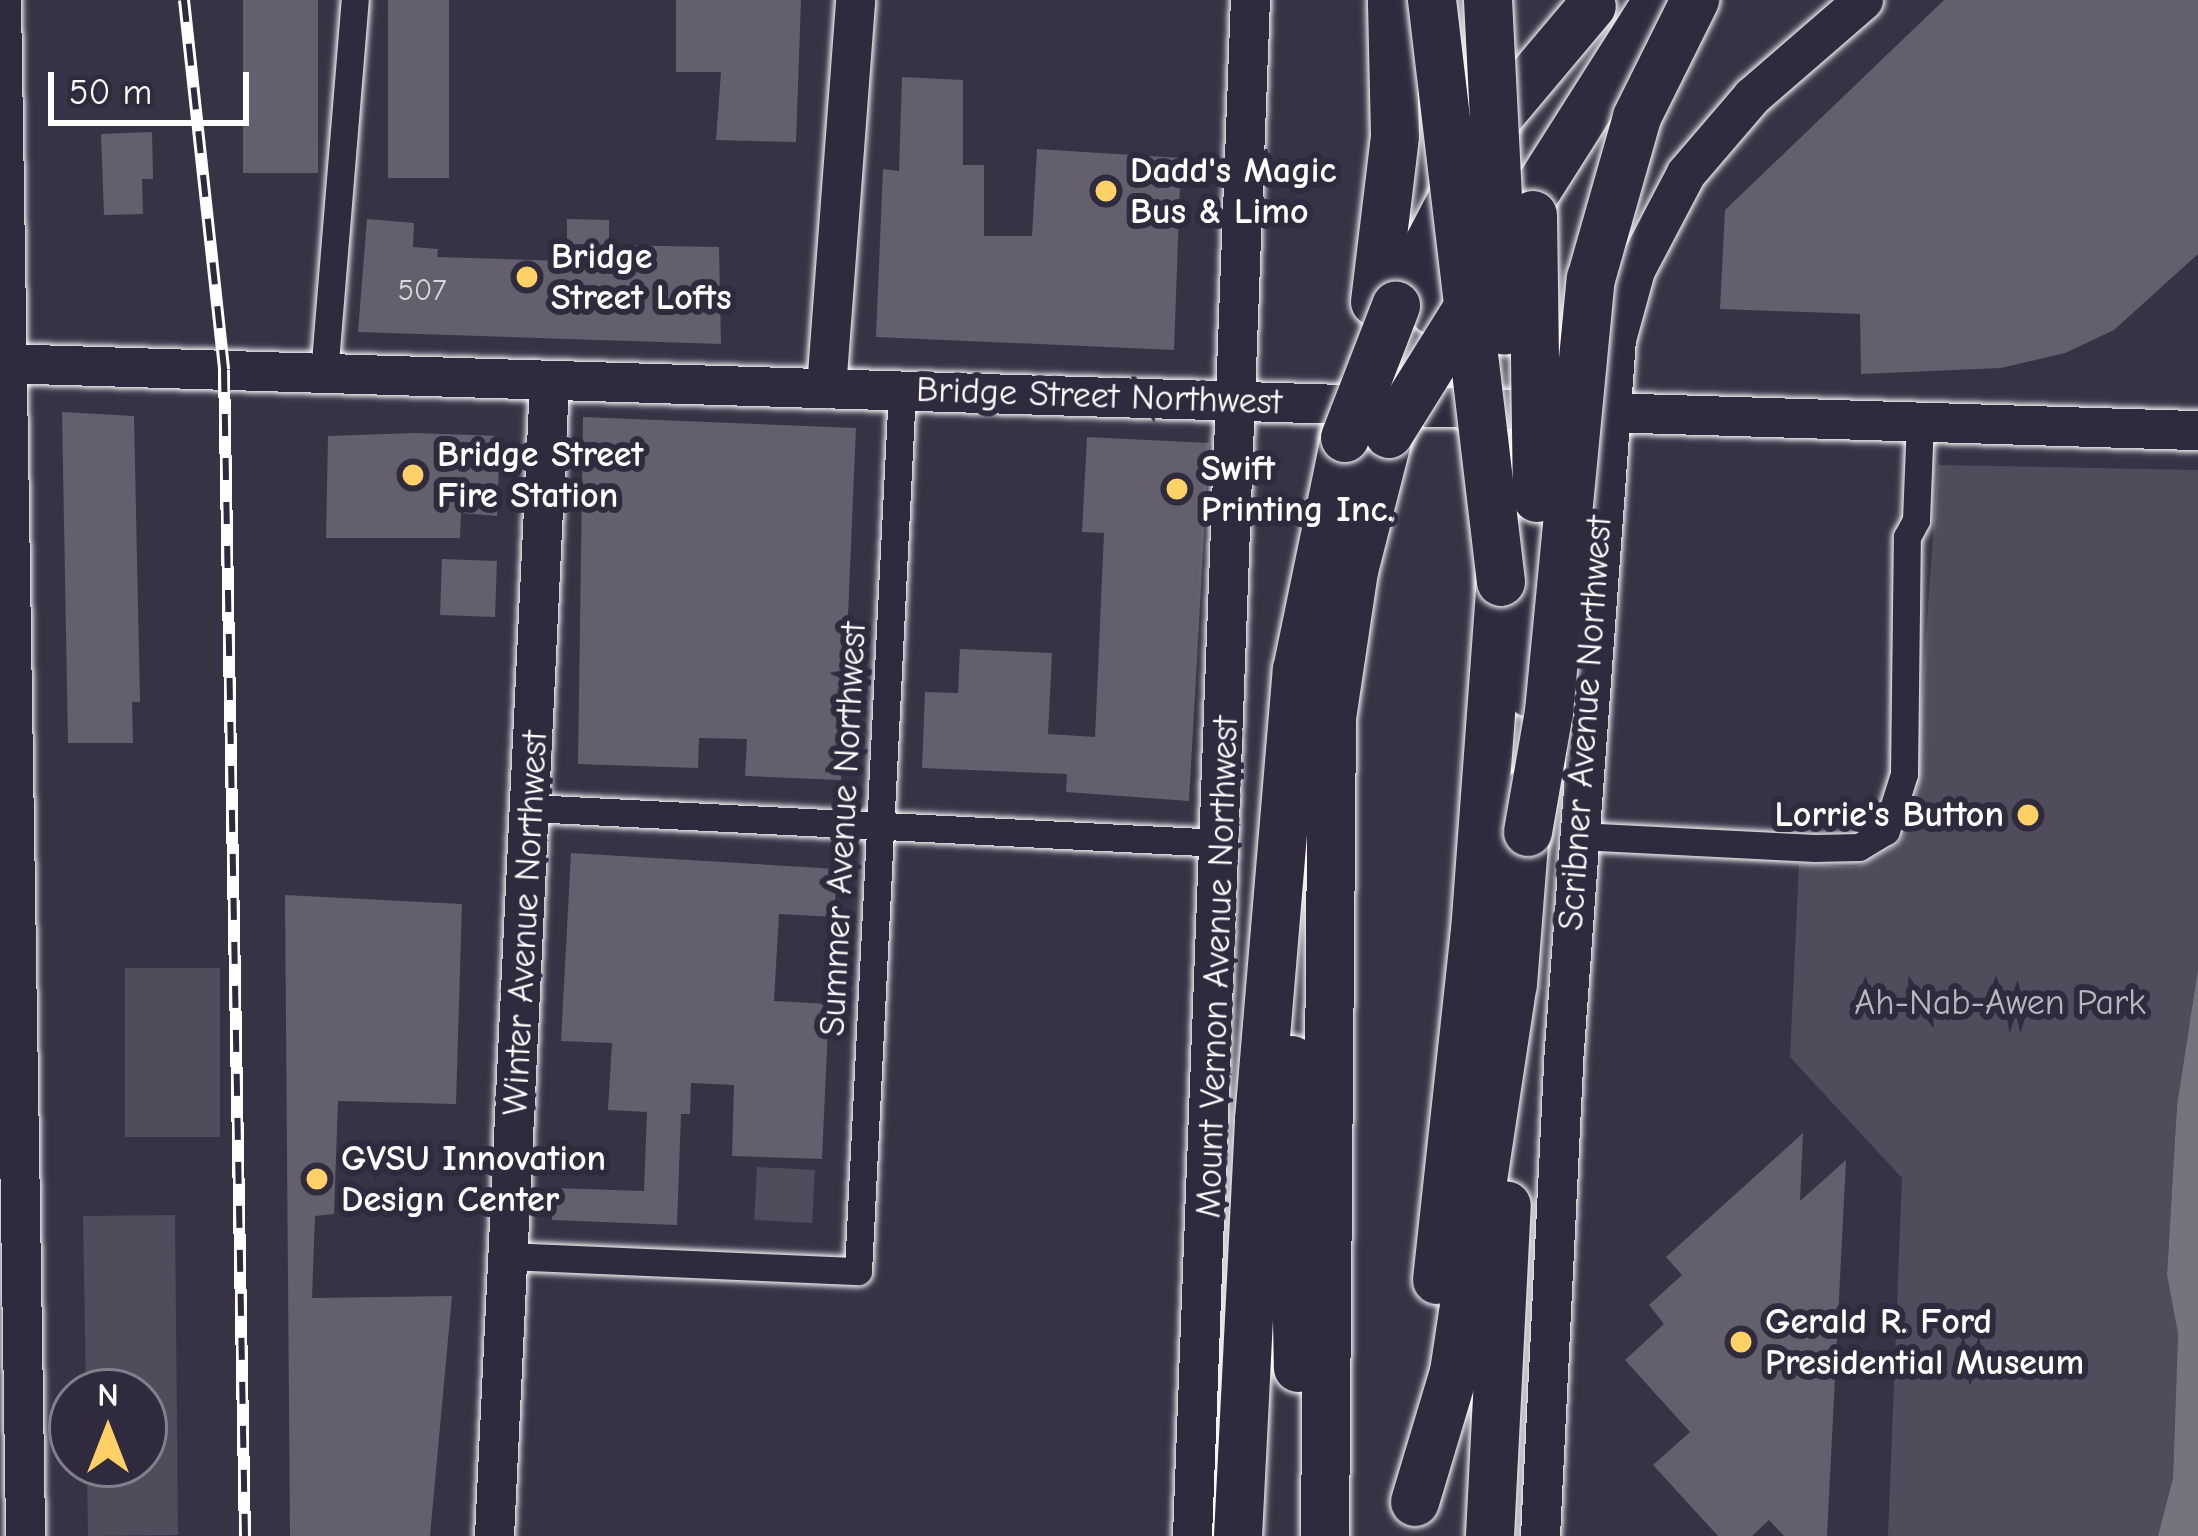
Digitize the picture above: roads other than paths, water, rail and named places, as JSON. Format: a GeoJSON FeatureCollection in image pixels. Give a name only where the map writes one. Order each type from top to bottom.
{"type":"FeatureCollection","features":[{"type":"Feature","properties":{"kind":"highway"},"geometry":{"type":"LineString","coordinates":[[1391,0],[1395,136],[1418,307]]}},
{"type":"Feature","properties":{"kind":"highway"},"geometry":{"type":"LineString","coordinates":[[1432,0],[1502,582]]}},
{"type":"Feature","properties":{"kind":"highway"},"geometry":{"type":"LineString","coordinates":[[1414,1519],[1475,932],[1502,582],[1506,368],[1491,0]]}},
{"type":"Feature","properties":{"kind":"highway"},"geometry":{"type":"LineString","coordinates":[[1491,0],[1528,140],[1538,303],[1528,832]]}},
{"type":"Feature","properties":{"kind":"highway"},"geometry":{"type":"LineString","coordinates":[[1367,436],[1418,307],[1670,2]]}},
{"type":"Feature","properties":{"kind":"highway"},"geometry":{"type":"LineString","coordinates":[[1414,1519],[1454,1372],[1513,984],[1528,832],[1549,712],[1591,279],[1670,2]]}},
{"type":"Feature","properties":{"kind":"highway"},"geometry":{"type":"LineString","coordinates":[[1238,1536],[1259,1120],[1297,670],[1367,436],[1490,127],[1593,3]]}},
{"type":"Feature","properties":{"kind":"highway"},"geometry":{"type":"LineString","coordinates":[[1326,1526],[1330,771],[1349,500]]}},
{"type":"Feature","properties":{"kind":"highway"},"geometry":{"type":"LineString","coordinates":[[1286,809],[1297,1364],[1326,1526]]}},
{"type":"Feature","properties":{"kind":"highway"},"geometry":{"type":"LineString","coordinates":[[1491,1519],[1513,984]]}},
{"type":"Feature","properties":{"kind":"street"},"geometry":{"type":"LineString","coordinates":[[1,0],[9,1166],[25,1536]]}},
{"type":"Feature","properties":{"kind":"street"},"geometry":{"type":"LineString","coordinates":[[324,374],[355,0]]}},
{"type":"Feature","properties":{"kind":"street"},"geometry":{"type":"LineString","coordinates":[[826,388],[855,0]]}},
{"type":"Feature","properties":{"kind":"street","name":"Mount Vernon Avenue Northwest"},"geometry":{"type":"LineString","coordinates":[[1192,1536],[1239,399],[1250,0]]}},
{"type":"Feature","properties":{"kind":"street","name":"Scribner Avenue Northwest"},"geometry":{"type":"LineString","coordinates":[[1540,1536],[1605,413],[1634,269],[1665,203],[1752,96],[1862,0]]}},
{"type":"Feature","properties":{"kind":"street","name":"Bridge Street Northwest"},"geometry":{"type":"LineString","coordinates":[[5,363],[2198,430]]}},
{"type":"Feature","properties":{"kind":"street","name":"Winter Avenue Northwest"},"geometry":{"type":"LineString","coordinates":[[494,1536],[549,382]]}},
{"type":"Feature","properties":{"kind":"street","name":"Summer Avenue Northwest"},"geometry":{"type":"LineString","coordinates":[[509,1256],[858,1271],[876,824],[902,390]]}},
{"type":"Feature","properties":{"kind":"street"},"geometry":{"type":"LineString","coordinates":[[1579,836],[1815,848],[1859,847],[1886,832],[1904,774],[1912,600],[1924,536],[1916,520],[1920,421]]}},
{"type":"Feature","properties":{"kind":"street"},"geometry":{"type":"LineString","coordinates":[[530,808],[1222,843]]}},
{"type":"Feature","properties":{"kind":"railway"},"geometry":{"type":"LineString","coordinates":[[184,0],[224,370],[245,1536]]}},
{"type":"Feature","properties":{"kind":"place","name":"Dadd's Magic Bus & Limo"},"geometry":{"type":"Point","coordinates":[1106,191]}},
{"type":"Feature","properties":{"kind":"place","name":"Bridge Street Lofts"},"geometry":{"type":"Point","coordinates":[527,277]}},
{"type":"Feature","properties":{"kind":"place","name":"Bridge Street Fire Station"},"geometry":{"type":"Point","coordinates":[413,475]}},
{"type":"Feature","properties":{"kind":"place","name":"Swift Printing Inc."},"geometry":{"type":"Point","coordinates":[1177,489]}},
{"type":"Feature","properties":{"kind":"place","name":"Lorrie's Button"},"geometry":{"type":"Point","coordinates":[2028,815]}},
{"type":"Feature","properties":{"kind":"place","name":"GVSU Innovation Design Center"},"geometry":{"type":"Point","coordinates":[317,1179]}},
{"type":"Feature","properties":{"kind":"place","name":"Gerald R. Ford Presidential Museum"},"geometry":{"type":"Point","coordinates":[1741,1342]}},
{"type":"Feature","properties":{"kind":"park label","name":"Ah-Nab-Awen Park"},"geometry":{"type":"Point","coordinates":[2000,1003]}}]}
